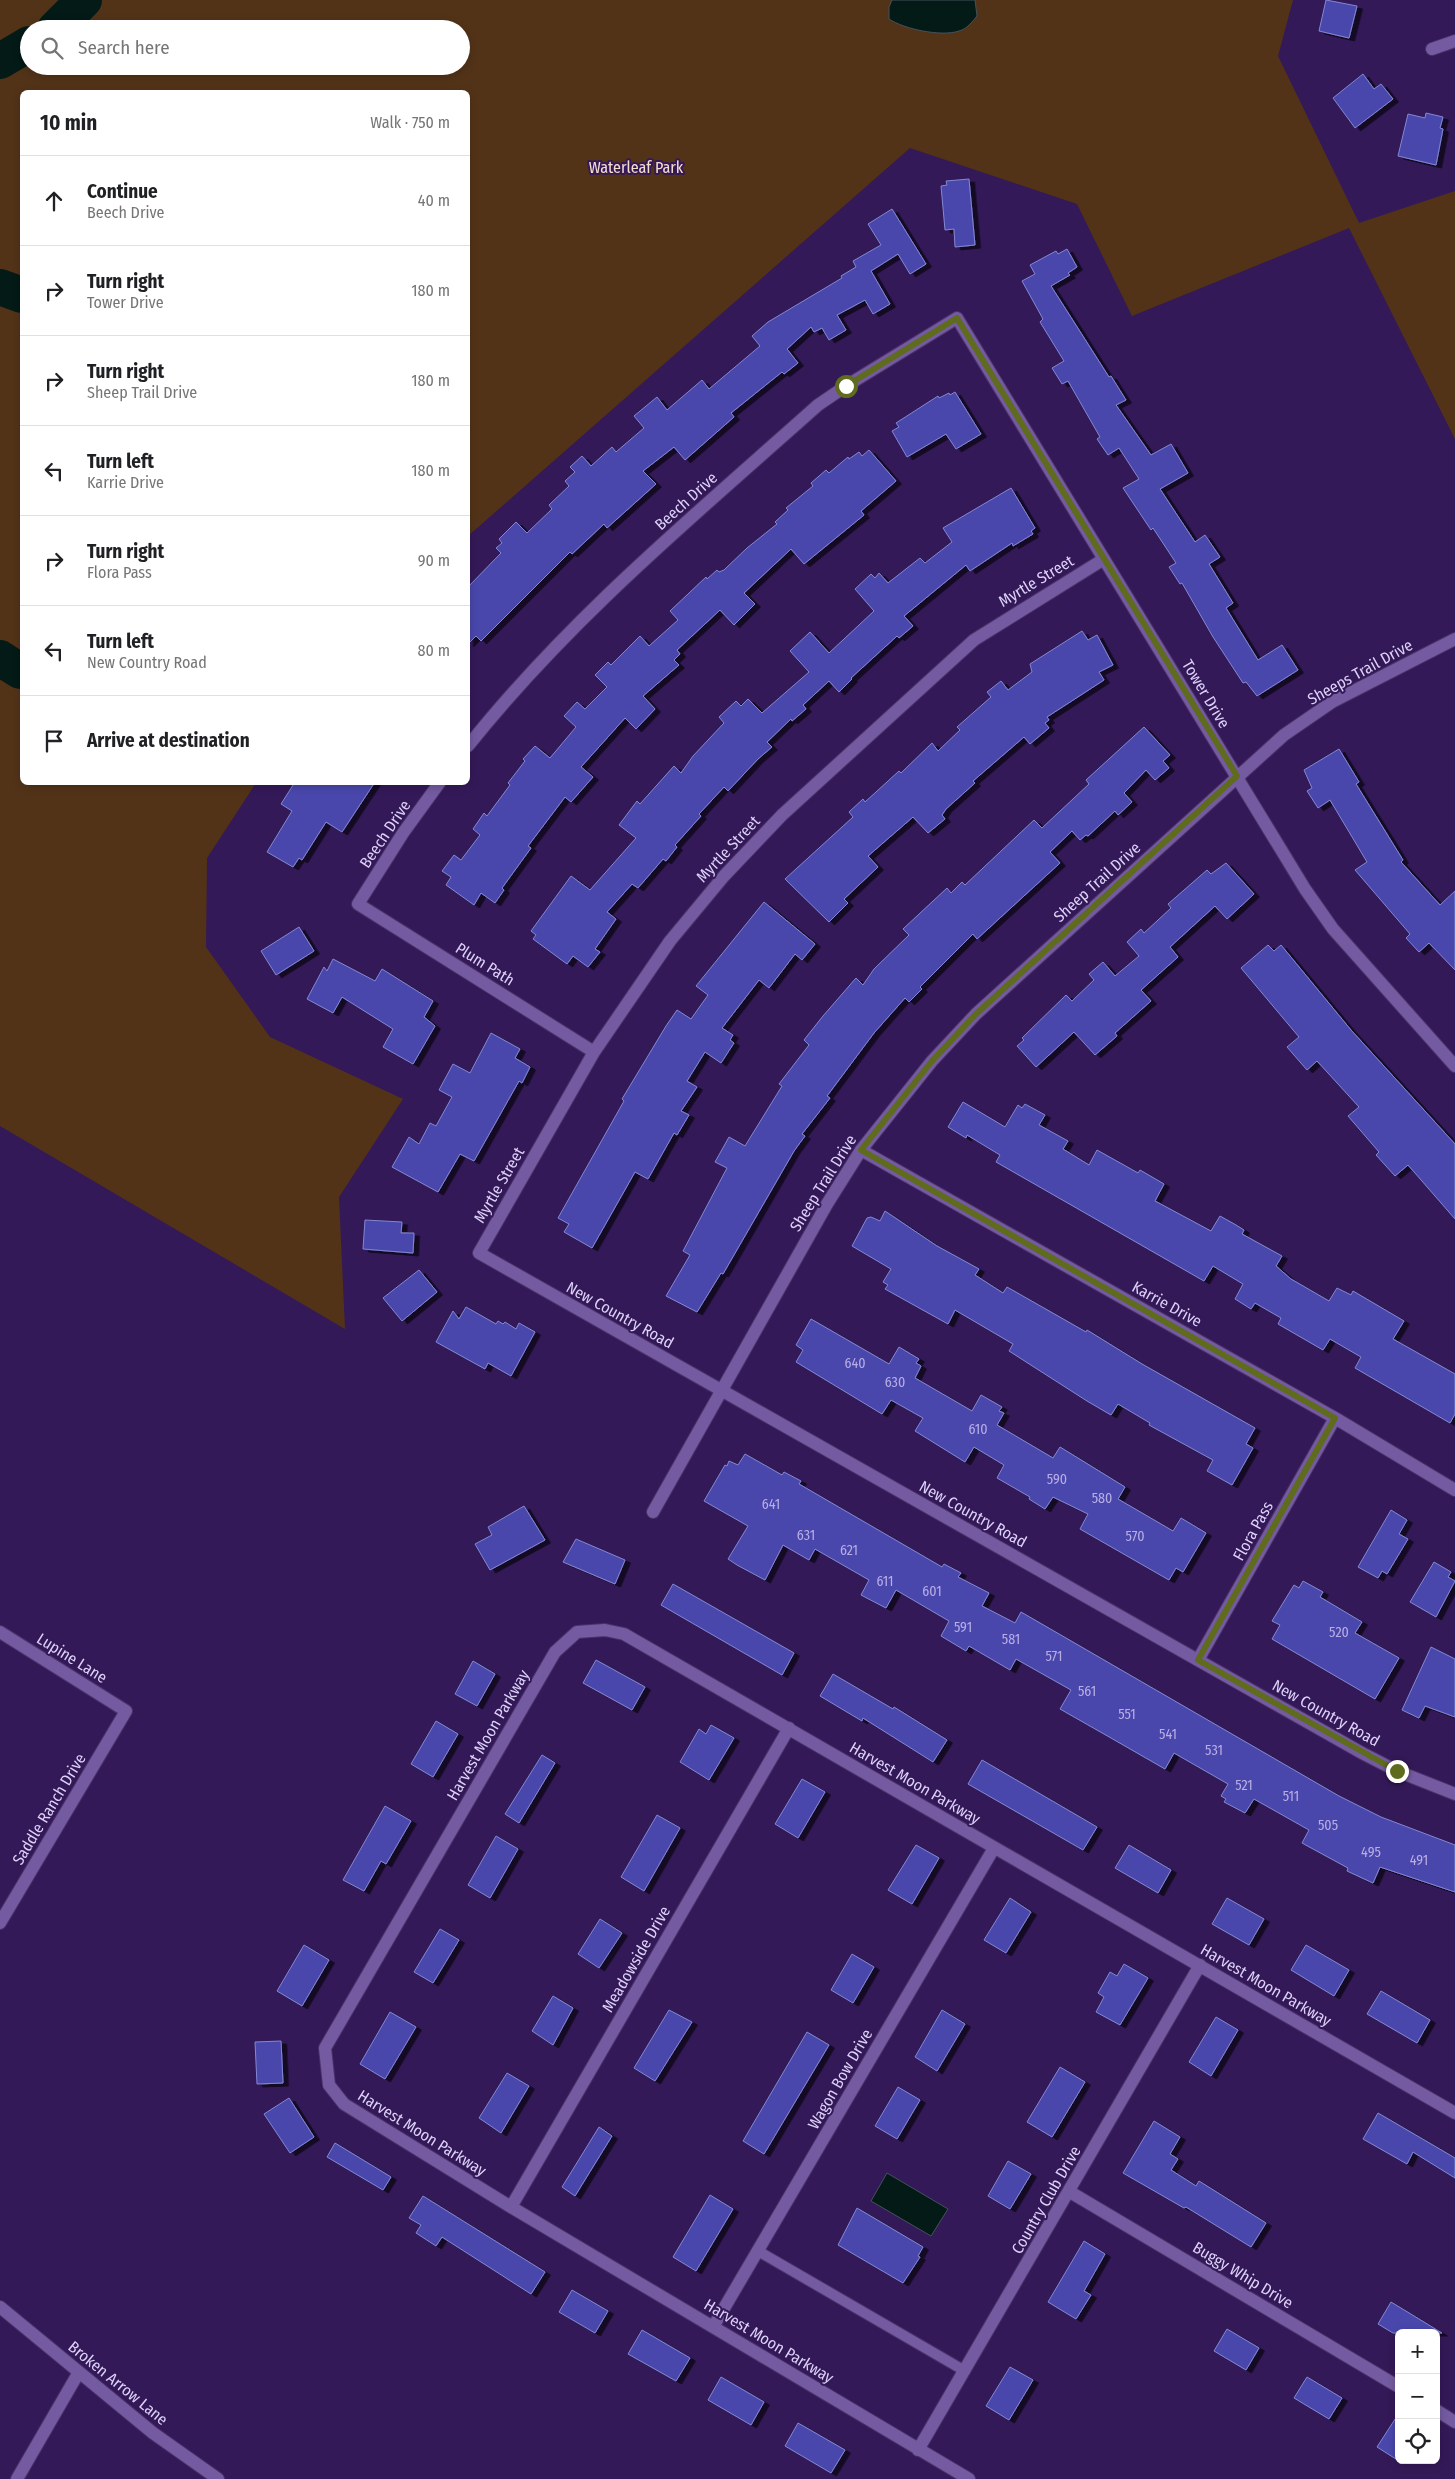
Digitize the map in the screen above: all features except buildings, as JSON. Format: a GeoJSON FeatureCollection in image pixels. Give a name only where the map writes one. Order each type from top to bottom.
{"type":"FeatureCollection","features":[{"type":"Feature","properties":{"kind":"street"},"geometry":{"type":"LineString","coordinates":[[1432,49],[1455,41]]}},
{"type":"Feature","properties":{"kind":"street","name":"Tower Drive"},"geometry":{"type":"LineString","coordinates":[[957,318],[1305,889],[1333,929],[1455,1066]]}},
{"type":"Feature","properties":{"kind":"street","name":"Beech Drive"},"geometry":{"type":"LineString","coordinates":[[470,744],[497,710],[560,640],[615,586],[818,405],[957,318]]}},
{"type":"Feature","properties":{"kind":"street","name":"Myrtle Street"},"geometry":{"type":"LineString","coordinates":[[479,1254],[594,1052],[670,941],[724,876],[782,815],[974,640],[1104,558]]}},
{"type":"Feature","properties":{"kind":"street","name":"Sheeps Trail Drive"},"geometry":{"type":"LineString","coordinates":[[1237,776],[1284,735],[1332,702],[1455,639]]}},
{"type":"Feature","properties":{"kind":"street","name":"Sheep Trail Drive"},"geometry":{"type":"LineString","coordinates":[[653,1512],[827,1204],[861,1150],[932,1061],[976,1014],[1237,776]]}},
{"type":"Feature","properties":{"kind":"street","name":"Beech Drive"},"geometry":{"type":"LineString","coordinates":[[358,904],[403,834],[438,785]]}},
{"type":"Feature","properties":{"kind":"street","name":"Plum Path"},"geometry":{"type":"LineString","coordinates":[[358,904],[594,1052]]}},
{"type":"Feature","properties":{"kind":"street","name":"Karrie Drive"},"geometry":{"type":"LineString","coordinates":[[861,1150],[1335,1418],[1455,1490]]}},
{"type":"Feature","properties":{"kind":"street","name":"New Country Road"},"geometry":{"type":"LineString","coordinates":[[479,1254],[1397,1771],[1455,1794]]}},
{"type":"Feature","properties":{"kind":"street","name":"Flora Pass"},"geometry":{"type":"LineString","coordinates":[[1198,1660],[1335,1418]]}},
{"type":"Feature","properties":{"kind":"street","name":"Harvest Moon Parkway"},"geometry":{"type":"LineString","coordinates":[[969,2479],[511,2207],[344,2104],[329,2085],[325,2048],[555,1652],[577,1632],[605,1630],[624,1634],[1455,2113]]}},
{"type":"Feature","properties":{"kind":"street","name":"Lupine Lane"},"geometry":{"type":"LineString","coordinates":[[0,1632],[126,1711]]}},
{"type":"Feature","properties":{"kind":"street","name":"Saddle Ranch Drive"},"geometry":{"type":"LineString","coordinates":[[1,1920],[126,1711]]}},
{"type":"Feature","properties":{"kind":"street","name":"Meadowside Drive"},"geometry":{"type":"LineString","coordinates":[[511,2207],[789,1728]]}},
{"type":"Feature","properties":{"kind":"street","name":"Wagon Bow Drive"},"geometry":{"type":"LineString","coordinates":[[713,2327],[994,1848]]}},
{"type":"Feature","properties":{"kind":"street","name":"Country Club Drive"},"geometry":{"type":"LineString","coordinates":[[918,2450],[1200,1966]]}},
{"type":"Feature","properties":{"kind":"street","name":"Buggy Whip Drive"},"geometry":{"type":"LineString","coordinates":[[1070,2192],[1395,2385]]}},
{"type":"Feature","properties":{"kind":"street","name":"Broken Arrow Lane"},"geometry":{"type":"LineString","coordinates":[[0,2307],[153,2433],[218,2479]]}},
{"type":"Feature","properties":{"kind":"street"},"geometry":{"type":"LineString","coordinates":[[17,2479],[79,2372]]}},
{"type":"Feature","properties":{"kind":"street"},"geometry":{"type":"LineString","coordinates":[[1440,2413],[1455,2422]]}},
{"type":"Feature","properties":{"kind":"lane"},"geometry":{"type":"LineString","coordinates":[[758,2251],[965,2371]]}},
{"type":"Feature","properties":{"kind":"green space","name":"Waterleaf Park"},"geometry":{"type":"Polygon","coordinates":[[[0,0],[1293,0],[1278,56],[1359,223],[1455,191],[1455,439],[1349,228],[1132,316],[1077,204],[910,148],[470,534],[470,90],[20,90],[20,785],[255,785],[207,858],[206,947],[270,1037],[403,1099],[339,1197],[345,1329],[0,1126],[0,0]]]}},
{"type":"Feature","properties":{"kind":"shaded area"},"geometry":{"type":"Polygon","coordinates":[[[892,0],[975,0],[977,16],[967,27],[959,31],[943,33],[923,31],[904,26],[889,19],[889,7],[892,0]]]}},
{"type":"Feature","properties":{"kind":"shaded area"},"geometry":{"type":"Polygon","coordinates":[[[887,2173],[948,2209],[931,2236],[871,2201],[887,2173]]]}},
{"type":"Feature","properties":{"kind":"waterway"},"geometry":{"type":"LineString","coordinates":[[64,20],[84,0]]}},
{"type":"Feature","properties":{"kind":"waterway"},"geometry":{"type":"LineString","coordinates":[[0,61],[20,49]]}},
{"type":"Feature","properties":{"kind":"waterway"},"geometry":{"type":"LineString","coordinates":[[0,287],[20,294]]}},
{"type":"Feature","properties":{"kind":"waterway"},"geometry":{"type":"LineString","coordinates":[[0,658],[20,671]]}},
{"type":"Feature","properties":{"kind":"route"},"geometry":{"type":"LineString","coordinates":[[846,386],[957,318],[1237,776],[976,1014],[890,1110],[861,1150],[1335,1418],[1198,1660],[1397,1771]]}}]}
